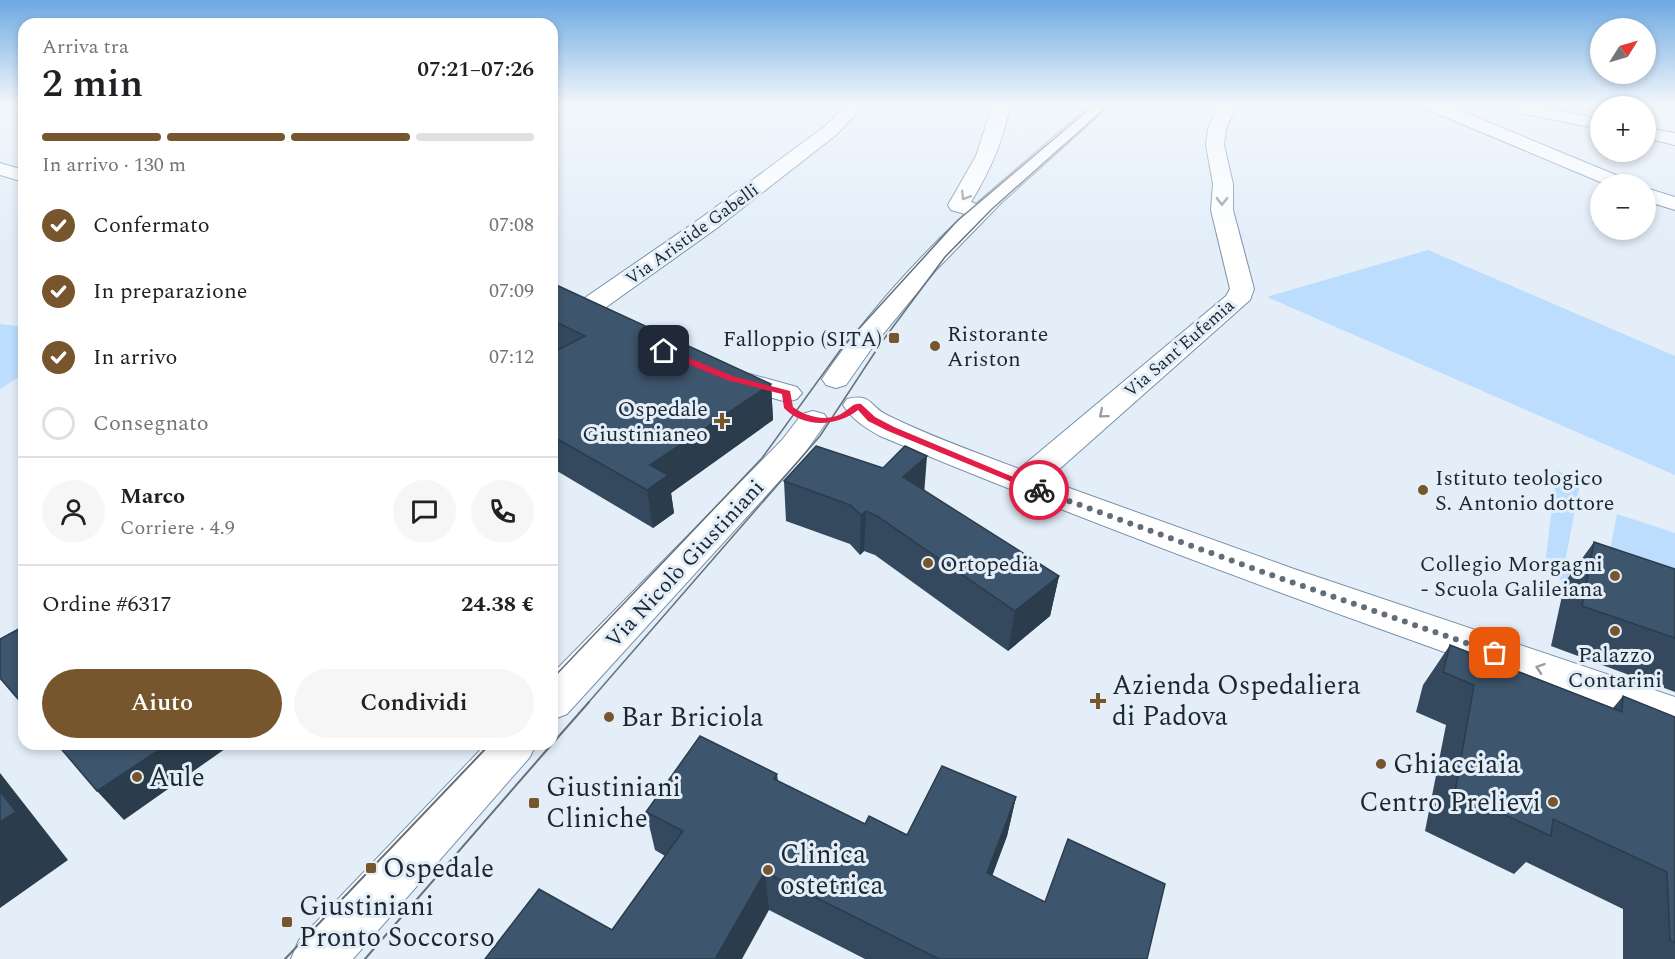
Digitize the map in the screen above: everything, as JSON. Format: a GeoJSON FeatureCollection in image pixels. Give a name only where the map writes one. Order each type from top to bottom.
{"type":"FeatureCollection","features":[{"type":"Feature","properties":{"kind":"street","name":"Via Aristide Gabelli"},"geometry":{"type":"LineString","coordinates":[[581,315],[700,230],[807,149]]}},
{"type":"Feature","properties":{"kind":"street"},"geometry":{"type":"LineString","coordinates":[[979,212],[959,205],[975,180],[989,149]]}},
{"type":"Feature","properties":{"kind":"street"},"geometry":{"type":"LineString","coordinates":[[836,379],[896,298],[998,193],[1050,149]]}},
{"type":"Feature","properties":{"kind":"street","name":"Via Sant'Eufemia"},"geometry":{"type":"LineString","coordinates":[[1023,483],[1237,300],[1242,289],[1222,210],[1223,184],[1216,149]]}},
{"type":"Feature","properties":{"kind":"street"},"geometry":{"type":"LineString","coordinates":[[1537,149],[1597,174]]}},
{"type":"Feature","properties":{"kind":"street"},"geometry":{"type":"LineString","coordinates":[[0,169],[18,174]]}},
{"type":"Feature","properties":{"kind":"street"},"geometry":{"type":"LineString","coordinates":[[1656,197],[1675,204]]}},
{"type":"Feature","properties":{"kind":"street"},"geometry":{"type":"LineString","coordinates":[[708,369],[738,381],[787,393]]}},
{"type":"Feature","properties":{"kind":"street"},"geometry":{"type":"LineString","coordinates":[[836,379],[854,387],[859,393],[858,405],[846,416],[813,420],[798,415],[789,408],[787,393],[798,383],[807,380],[836,379]]}},
{"type":"Feature","properties":{"kind":"street"},"geometry":{"type":"LineString","coordinates":[[858,405],[872,419],[891,429],[1023,483],[1274,576],[1675,715]]}},
{"type":"Feature","properties":{"kind":"street","name":"Via Nicolò Giustiniani"},"geometry":{"type":"LineString","coordinates":[[558,696],[793,447],[813,420]]}},
{"type":"Feature","properties":{"kind":"street"},"geometry":{"type":"LineString","coordinates":[[318,959],[509,750]]}},
{"type":"Feature","properties":{"kind":"shaded area"},"geometry":{"type":"Polygon","coordinates":[[[1428,250],[1675,356],[1675,475],[1267,297],[1428,250]]]}},
{"type":"Feature","properties":{"kind":"shaded area"},"geometry":{"type":"Polygon","coordinates":[[[0,324],[18,326],[18,378],[0,389],[0,324]]]}},
{"type":"Feature","properties":{"kind":"shaded area"},"geometry":{"type":"Polygon","coordinates":[[[1557,471],[1581,479],[1565,562],[1628,584],[1565,582],[1544,571],[1557,471]]]}},
{"type":"Feature","properties":{"kind":"shaded area"},"geometry":{"type":"Polygon","coordinates":[[[1617,514],[1675,533],[1675,580],[1608,561],[1617,514]]]}},
{"type":"Feature","properties":{"kind":"building"},"geometry":{"type":"Polygon","coordinates":[[[558,286],[771,384],[650,465],[668,475],[647,490],[558,439],[558,350],[585,336],[558,323],[558,286]]]}},
{"type":"Feature","properties":{"kind":"building"},"geometry":{"type":"Polygon","coordinates":[[[816,446],[883,468],[905,446],[927,456],[903,477],[1059,576],[1015,611],[877,516],[866,511],[861,515],[850,505],[784,481],[816,446]]]}},
{"type":"Feature","properties":{"kind":"building"},"geometry":{"type":"Polygon","coordinates":[[[1594,542],[1675,569],[1675,638],[1582,606],[1594,542]]]}},
{"type":"Feature","properties":{"kind":"building"},"geometry":{"type":"Polygon","coordinates":[[[18,629],[18,699],[0,678],[0,639],[18,629]]]}},
{"type":"Feature","properties":{"kind":"building"},"geometry":{"type":"Polygon","coordinates":[[[1450,645],[1622,712],[1623,696],[1675,717],[1675,943],[1670,940],[1667,872],[1553,819],[1551,836],[1455,792],[1474,685],[1443,672],[1450,645]]]}},
{"type":"Feature","properties":{"kind":"building"},"geometry":{"type":"Polygon","coordinates":[[[700,736],[777,774],[774,779],[865,824],[869,816],[907,835],[942,766],[1016,797],[987,873],[1045,902],[1068,839],[1165,884],[1147,959],[939,959],[765,872],[715,959],[485,959],[539,889],[612,930],[683,831],[646,812],[700,736]]]}},
{"type":"Feature","properties":{"kind":"building"},"geometry":{"type":"Polygon","coordinates":[[[62,750],[159,750],[97,791],[62,750]]]}},
{"type":"Feature","properties":{"kind":"building"},"geometry":{"type":"Polygon","coordinates":[[[0,791],[16,812],[0,822],[0,791]]]}},
{"type":"Feature","properties":{"kind":"tram line"},"geometry":{"type":"LineString","coordinates":[[558,673],[762,458],[844,345],[957,221],[1042,149]]}},
{"type":"Feature","properties":{"kind":"tram line"},"geometry":{"type":"LineString","coordinates":[[588,703],[820,436],[881,343],[945,257],[992,209],[1060,149]]}},
{"type":"Feature","properties":{"kind":"tram line"},"geometry":{"type":"LineString","coordinates":[[558,737],[589,702]]}},
{"type":"Feature","properties":{"kind":"tram line"},"geometry":{"type":"LineString","coordinates":[[285,959],[484,750]]}},
{"type":"Feature","properties":{"kind":"tram line"},"geometry":{"type":"LineString","coordinates":[[365,959],[547,750]]}},
{"type":"Feature","properties":{"kind":"way so far"},"geometry":{"type":"LineString","coordinates":[[1039,490],[1274,576],[1495,653]]}},
{"type":"Feature","properties":{"kind":"place","name":"Falloppio (SITA)"},"geometry":{"type":"Point","coordinates":[894,338]}},
{"type":"Feature","properties":{"kind":"place","name":"Ristorante Ariston"},"geometry":{"type":"Point","coordinates":[935,346]}},
{"type":"Feature","properties":{"kind":"place","name":"Ospedale Giustinianeo"},"geometry":{"type":"Point","coordinates":[722,421]}},
{"type":"Feature","properties":{"kind":"place","name":"Istituto teologico S. Antonio dottore"},"geometry":{"type":"Point","coordinates":[1423,490]}},
{"type":"Feature","properties":{"kind":"place","name":"Ortopedia"},"geometry":{"type":"Point","coordinates":[928,563]}},
{"type":"Feature","properties":{"kind":"place","name":"Collegio Morgagni - Scuola Galileiana"},"geometry":{"type":"Point","coordinates":[1615,576]}},
{"type":"Feature","properties":{"kind":"place","name":"Palazzo Contarini"},"geometry":{"type":"Point","coordinates":[1615,631]}},
{"type":"Feature","properties":{"kind":"place","name":"Azienda Ospedaliera di Padova"},"geometry":{"type":"Point","coordinates":[1098,701]}},
{"type":"Feature","properties":{"kind":"place","name":"Bar Briciola"},"geometry":{"type":"Point","coordinates":[609,717]}},
{"type":"Feature","properties":{"kind":"place","name":"Ghiacciaia"},"geometry":{"type":"Point","coordinates":[1381,764]}},
{"type":"Feature","properties":{"kind":"place","name":"Aule"},"geometry":{"type":"Point","coordinates":[137,777]}},
{"type":"Feature","properties":{"kind":"place","name":"Centro Prelievi"},"geometry":{"type":"Point","coordinates":[1553,802]}},
{"type":"Feature","properties":{"kind":"place","name":"Giustiniani Cliniche"},"geometry":{"type":"Point","coordinates":[534,803]}},
{"type":"Feature","properties":{"kind":"place","name":"Ospedale"},"geometry":{"type":"Point","coordinates":[371,868]}},
{"type":"Feature","properties":{"kind":"place","name":"Clinica ostetrica"},"geometry":{"type":"Point","coordinates":[768,870]}},
{"type":"Feature","properties":{"kind":"place","name":"Giustiniani Pronto Soccorso"},"geometry":{"type":"Point","coordinates":[287,922]}},
{"type":"Feature","properties":{"kind":"route"},"geometry":{"type":"LineString","coordinates":[[664,351],[730,378],[787,393],[789,408],[798,415],[813,420],[824,421],[846,416],[858,405],[872,419],[891,429],[1039,490]]}}]}
